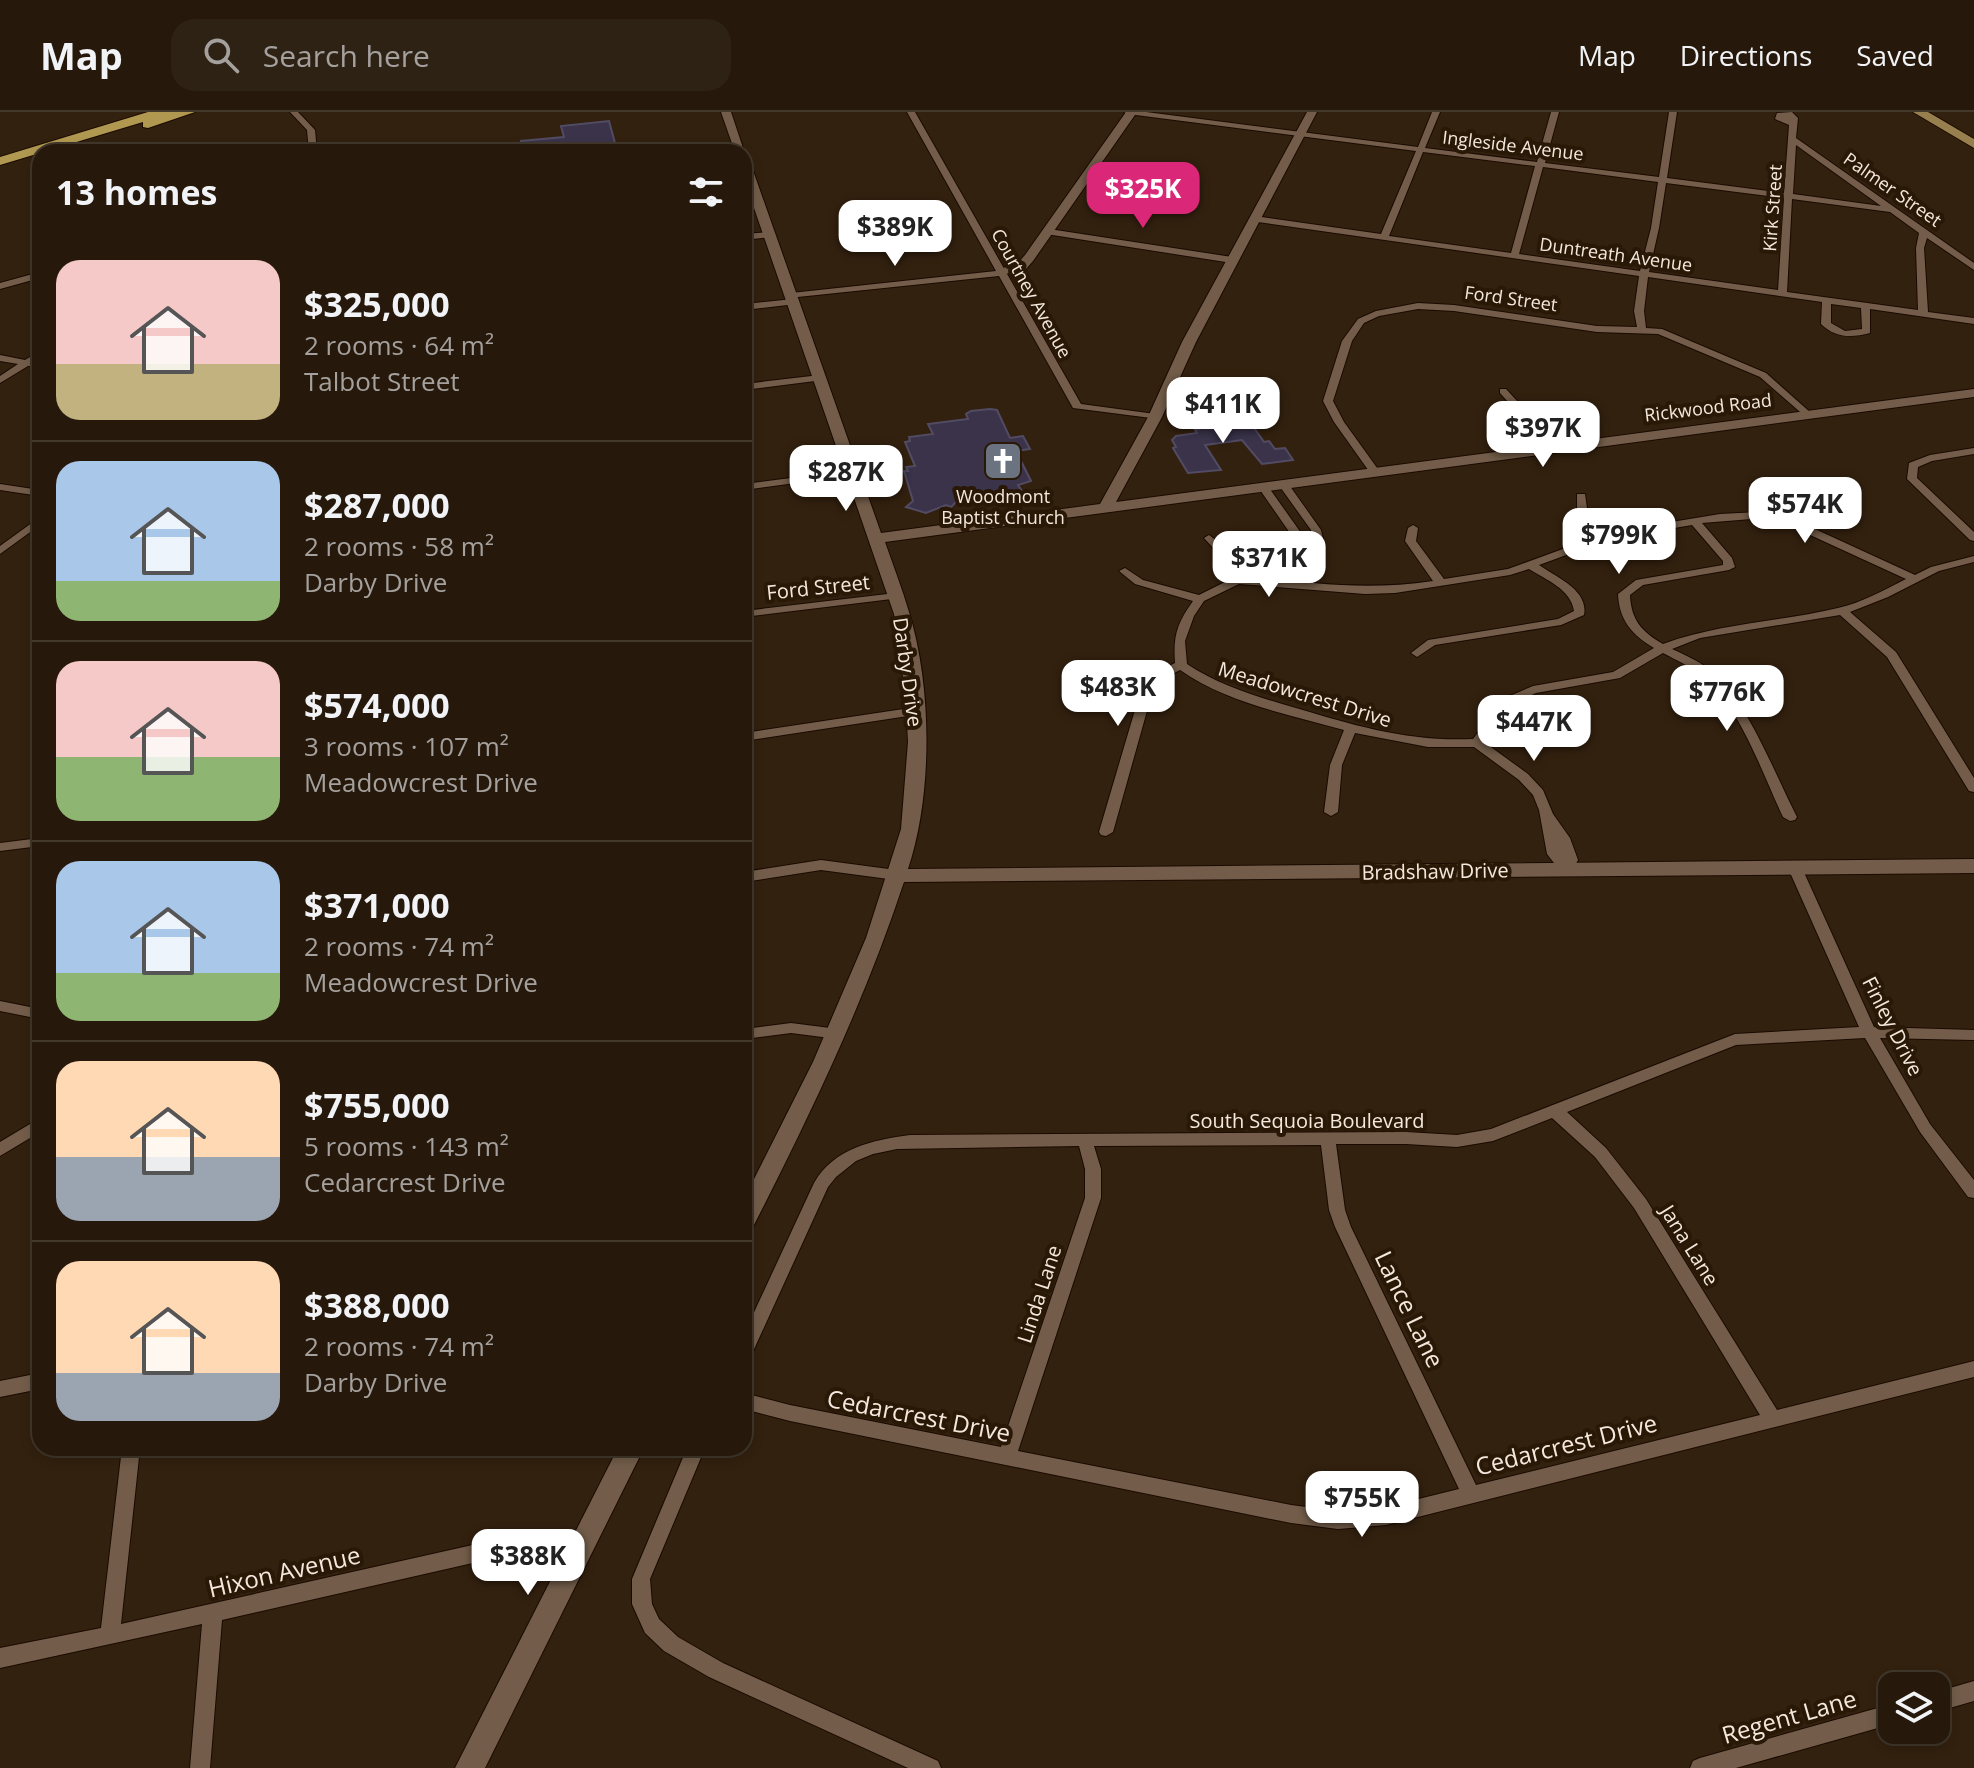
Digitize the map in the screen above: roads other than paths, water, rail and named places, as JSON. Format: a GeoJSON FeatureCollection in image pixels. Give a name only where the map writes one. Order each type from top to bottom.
{"type":"FeatureCollection","features":[{"type":"Feature","properties":{"kind":"highway"},"geometry":{"type":"LineString","coordinates":[[56,144],[162,112]]}},
{"type":"Feature","properties":{"kind":"highway"},"geometry":{"type":"LineString","coordinates":[[84,144],[188,112]]}},
{"type":"Feature","properties":{"kind":"highway"},"geometry":{"type":"LineString","coordinates":[[0,161],[32,151]]}},
{"type":"Feature","properties":{"kind":"highway"},"geometry":{"type":"LineString","coordinates":[[0,170],[32,160]]}},
{"type":"Feature","properties":{"kind":"main road"},"geometry":{"type":"LineString","coordinates":[[726,112],[738,144]]}},
{"type":"Feature","properties":{"kind":"main road"},"geometry":{"type":"LineString","coordinates":[[1002,273],[1022,266],[1131,112]]}},
{"type":"Feature","properties":{"kind":"main road"},"geometry":{"type":"LineString","coordinates":[[1107,505],[1155,417],[1189,342],[1312,112]]}},
{"type":"Feature","properties":{"kind":"main road"},"geometry":{"type":"LineString","coordinates":[[1919,112],[1974,144]]}},
{"type":"Feature","properties":{"kind":"main road","name":"Darby Drive"},"geometry":{"type":"LineString","coordinates":[[752,185],[896,596],[912,665],[917,711],[912,820],[896,875],[862,976],[838,1034],[752,1206]]}},
{"type":"Feature","properties":{"kind":"main road","name":"Rickwood Road"},"geometry":{"type":"LineString","coordinates":[[876,538],[1107,505],[1974,393]]}},
{"type":"Feature","properties":{"kind":"main road","name":"Bradshaw Drive"},"geometry":{"type":"LineString","coordinates":[[896,875],[1974,866]]}},
{"type":"Feature","properties":{"kind":"main road"},"geometry":{"type":"LineString","coordinates":[[470,1768],[627,1456]]}},
{"type":"Feature","properties":{"kind":"street"},"geometry":{"type":"LineString","coordinates":[[294,112],[311,130],[312,144]]}},
{"type":"Feature","properties":{"kind":"street","name":"Courtney Avenue"},"geometry":{"type":"LineString","coordinates":[[911,112],[1077,406],[1155,417]]}},
{"type":"Feature","properties":{"kind":"street","name":"Ingleside Avenue"},"geometry":{"type":"LineString","coordinates":[[1131,112],[1895,210]]}},
{"type":"Feature","properties":{"kind":"street"},"geometry":{"type":"LineString","coordinates":[[1384,237],[1436,112]]}},
{"type":"Feature","properties":{"kind":"street"},"geometry":{"type":"LineString","coordinates":[[1514,256],[1555,112]]}},
{"type":"Feature","properties":{"kind":"street"},"geometry":{"type":"LineString","coordinates":[[1642,330],[1639,311],[1644,274],[1673,112]]}},
{"type":"Feature","properties":{"kind":"street","name":"Kirk Street"},"geometry":{"type":"LineString","coordinates":[[1782,294],[1793,124]]}},
{"type":"Feature","properties":{"kind":"street","name":"Palmer Street"},"geometry":{"type":"LineString","coordinates":[[1792,139],[1974,267]]}},
{"type":"Feature","properties":{"kind":"street","name":"Duntreath Avenue"},"geometry":{"type":"LineString","coordinates":[[1254,219],[1974,321]]}},
{"type":"Feature","properties":{"kind":"street"},"geometry":{"type":"LineString","coordinates":[[1923,313],[1920,248],[1924,231]]}},
{"type":"Feature","properties":{"kind":"street"},"geometry":{"type":"LineString","coordinates":[[1049,232],[1232,260]]}},
{"type":"Feature","properties":{"kind":"street"},"geometry":{"type":"LineString","coordinates":[[752,236],[769,235]]}},
{"type":"Feature","properties":{"kind":"street"},"geometry":{"type":"LineString","coordinates":[[752,306],[1002,273]]}},
{"type":"Feature","properties":{"kind":"street"},"geometry":{"type":"LineString","coordinates":[[0,286],[32,277]]}},
{"type":"Feature","properties":{"kind":"street"},"geometry":{"type":"LineString","coordinates":[[1827,300],[1826,324],[1844,334],[1867,331],[1865,305]]}},
{"type":"Feature","properties":{"kind":"street","name":"Ford Street"},"geometry":{"type":"LineString","coordinates":[[1375,472],[1339,422],[1328,401],[1347,341],[1361,321],[1376,314],[1418,306],[1454,308],[1597,329],[1659,331],[1763,375],[1807,415]]}},
{"type":"Feature","properties":{"kind":"street"},"geometry":{"type":"LineString","coordinates":[[0,358],[32,364]]}},
{"type":"Feature","properties":{"kind":"street"},"geometry":{"type":"LineString","coordinates":[[0,380],[32,360]]}},
{"type":"Feature","properties":{"kind":"street"},"geometry":{"type":"LineString","coordinates":[[752,386],[820,378]]}},
{"type":"Feature","properties":{"kind":"street"},"geometry":{"type":"LineString","coordinates":[[1503,391],[1555,448]]}},
{"type":"Feature","properties":{"kind":"street"},"geometry":{"type":"LineString","coordinates":[[1974,451],[1913,465],[1912,479],[1974,538]]}},
{"type":"Feature","properties":{"kind":"street"},"geometry":{"type":"LineString","coordinates":[[752,486],[852,473]]}},
{"type":"Feature","properties":{"kind":"street"},"geometry":{"type":"LineString","coordinates":[[1283,484],[1316,530],[1318,539],[1307,585]]}},
{"type":"Feature","properties":{"kind":"street"},"geometry":{"type":"LineString","coordinates":[[1755,484],[1765,496],[1764,515]]}},
{"type":"Feature","properties":{"kind":"street"},"geometry":{"type":"LineString","coordinates":[[0,487],[32,492]]}},
{"type":"Feature","properties":{"kind":"street"},"geometry":{"type":"LineString","coordinates":[[1263,487],[1312,557]]}},
{"type":"Feature","properties":{"kind":"street"},"geometry":{"type":"LineString","coordinates":[[1581,496],[1582,509],[1608,536]]}},
{"type":"Feature","properties":{"kind":"street"},"geometry":{"type":"LineString","coordinates":[[1106,832],[1146,693],[1157,677],[1181,665],[1179,641],[1188,616],[1200,599],[1237,580],[1365,591],[1395,590],[1532,566],[1582,543],[1608,536],[1694,521],[1764,515],[1812,529],[1912,578]]}},
{"type":"Feature","properties":{"kind":"street"},"geometry":{"type":"LineString","coordinates":[[1694,521],[1728,560],[1729,567],[1640,582],[1624,594],[1622,611],[1632,629],[1704,671],[1723,687],[1790,817]]}},
{"type":"Feature","properties":{"kind":"street"},"geometry":{"type":"LineString","coordinates":[[0,551],[32,526]]}},
{"type":"Feature","properties":{"kind":"street"},"geometry":{"type":"LineString","coordinates":[[1413,528],[1410,541],[1440,582]]}},
{"type":"Feature","properties":{"kind":"street"},"geometry":{"type":"LineString","coordinates":[[1209,538],[1221,549],[1237,580]]}},
{"type":"Feature","properties":{"kind":"street"},"geometry":{"type":"LineString","coordinates":[[1566,869],[1555,861],[1542,798],[1524,779],[1477,743],[1509,701],[1533,690],[1616,675],[1665,647],[1697,635],[1842,611],[1884,595],[1912,578],[1974,559]]}},
{"type":"Feature","properties":{"kind":"street"},"geometry":{"type":"LineString","coordinates":[[1417,653],[1432,642],[1561,622],[1580,613],[1580,603],[1574,594],[1532,566]]}},
{"type":"Feature","properties":{"kind":"street"},"geometry":{"type":"LineString","coordinates":[[1125,571],[1139,582],[1200,599]]}},
{"type":"Feature","properties":{"kind":"street","name":"Ford Street"},"geometry":{"type":"LineString","coordinates":[[752,613],[896,596]]}},
{"type":"Feature","properties":{"kind":"street"},"geometry":{"type":"LineString","coordinates":[[1842,611],[1892,655],[1974,788]]}},
{"type":"Feature","properties":{"kind":"street","name":"Meadowcrest Drive"},"geometry":{"type":"LineString","coordinates":[[1181,665],[1221,691],[1350,731],[1426,744],[1477,743]]}},
{"type":"Feature","properties":{"kind":"street"},"geometry":{"type":"LineString","coordinates":[[752,736],[917,711]]}},
{"type":"Feature","properties":{"kind":"street"},"geometry":{"type":"LineString","coordinates":[[1331,812],[1336,765],[1350,731]]}},
{"type":"Feature","properties":{"kind":"street"},"geometry":{"type":"LineString","coordinates":[[0,847],[32,843]]}},
{"type":"Feature","properties":{"kind":"street"},"geometry":{"type":"LineString","coordinates":[[752,876],[821,865],[896,875]]}},
{"type":"Feature","properties":{"kind":"street","name":"Finley Drive"},"geometry":{"type":"LineString","coordinates":[[1795,868],[1869,1032],[1925,1128],[1974,1192]]}},
{"type":"Feature","properties":{"kind":"street"},"geometry":{"type":"LineString","coordinates":[[0,1006],[32,1012]]}},
{"type":"Feature","properties":{"kind":"street"},"geometry":{"type":"LineString","coordinates":[[752,1033],[791,1028],[838,1034]]}},
{"type":"Feature","properties":{"kind":"street","name":"South Sequoia Boulevard"},"geometry":{"type":"LineString","coordinates":[[752,1336],[822,1183],[833,1168],[849,1155],[869,1147],[910,1141],[1406,1138],[1457,1141],[1493,1135],[1735,1040],[1869,1032],[1974,1035]]}},
{"type":"Feature","properties":{"kind":"street","name":"Jana Lane"},"geometry":{"type":"LineString","coordinates":[[1553,1110],[1579,1128],[1604,1153],[1677,1262],[1772,1418]]}},
{"type":"Feature","properties":{"kind":"street"},"geometry":{"type":"LineString","coordinates":[[0,1150],[32,1129]]}},
{"type":"Feature","properties":{"kind":"street","name":"Lance Lane"},"geometry":{"type":"LineString","coordinates":[[1328,1140],[1340,1219],[1470,1492]]}},
{"type":"Feature","properties":{"kind":"street","name":"Linda Lane"},"geometry":{"type":"LineString","coordinates":[[1007,1457],[1093,1198],[1093,1169],[1085,1141]]}},
{"type":"Feature","properties":{"kind":"street","name":"Cedarcrest Drive"},"geometry":{"type":"LineString","coordinates":[[752,1403],[1291,1514],[1338,1520],[1386,1516],[1470,1492],[1974,1369]]}},
{"type":"Feature","properties":{"kind":"street"},"geometry":{"type":"LineString","coordinates":[[0,1389],[32,1383]]}},
{"type":"Feature","properties":{"kind":"street"},"geometry":{"type":"LineString","coordinates":[[110,1636],[130,1456]]}},
{"type":"Feature","properties":{"kind":"street"},"geometry":{"type":"LineString","coordinates":[[693,1456],[641,1579],[642,1604],[652,1626],[671,1644],[705,1664],[931,1768]]}},
{"type":"Feature","properties":{"kind":"street","name":"Hixon Avenue"},"geometry":{"type":"LineString","coordinates":[[0,1658],[486,1551],[542,1544],[579,1554]]}},
{"type":"Feature","properties":{"kind":"street"},"geometry":{"type":"LineString","coordinates":[[200,1768],[213,1613]]}},
{"type":"Feature","properties":{"kind":"street"},"geometry":{"type":"LineString","coordinates":[[1950,1698],[1974,1691]]}},
{"type":"Feature","properties":{"kind":"street","name":"Regent Lane"},"geometry":{"type":"LineString","coordinates":[[1700,1768],[1878,1718]]}},
{"type":"Feature","properties":{"kind":"place","name":"Woodmont Baptist Church"},"geometry":{"type":"Point","coordinates":[1003,461]}}]}
